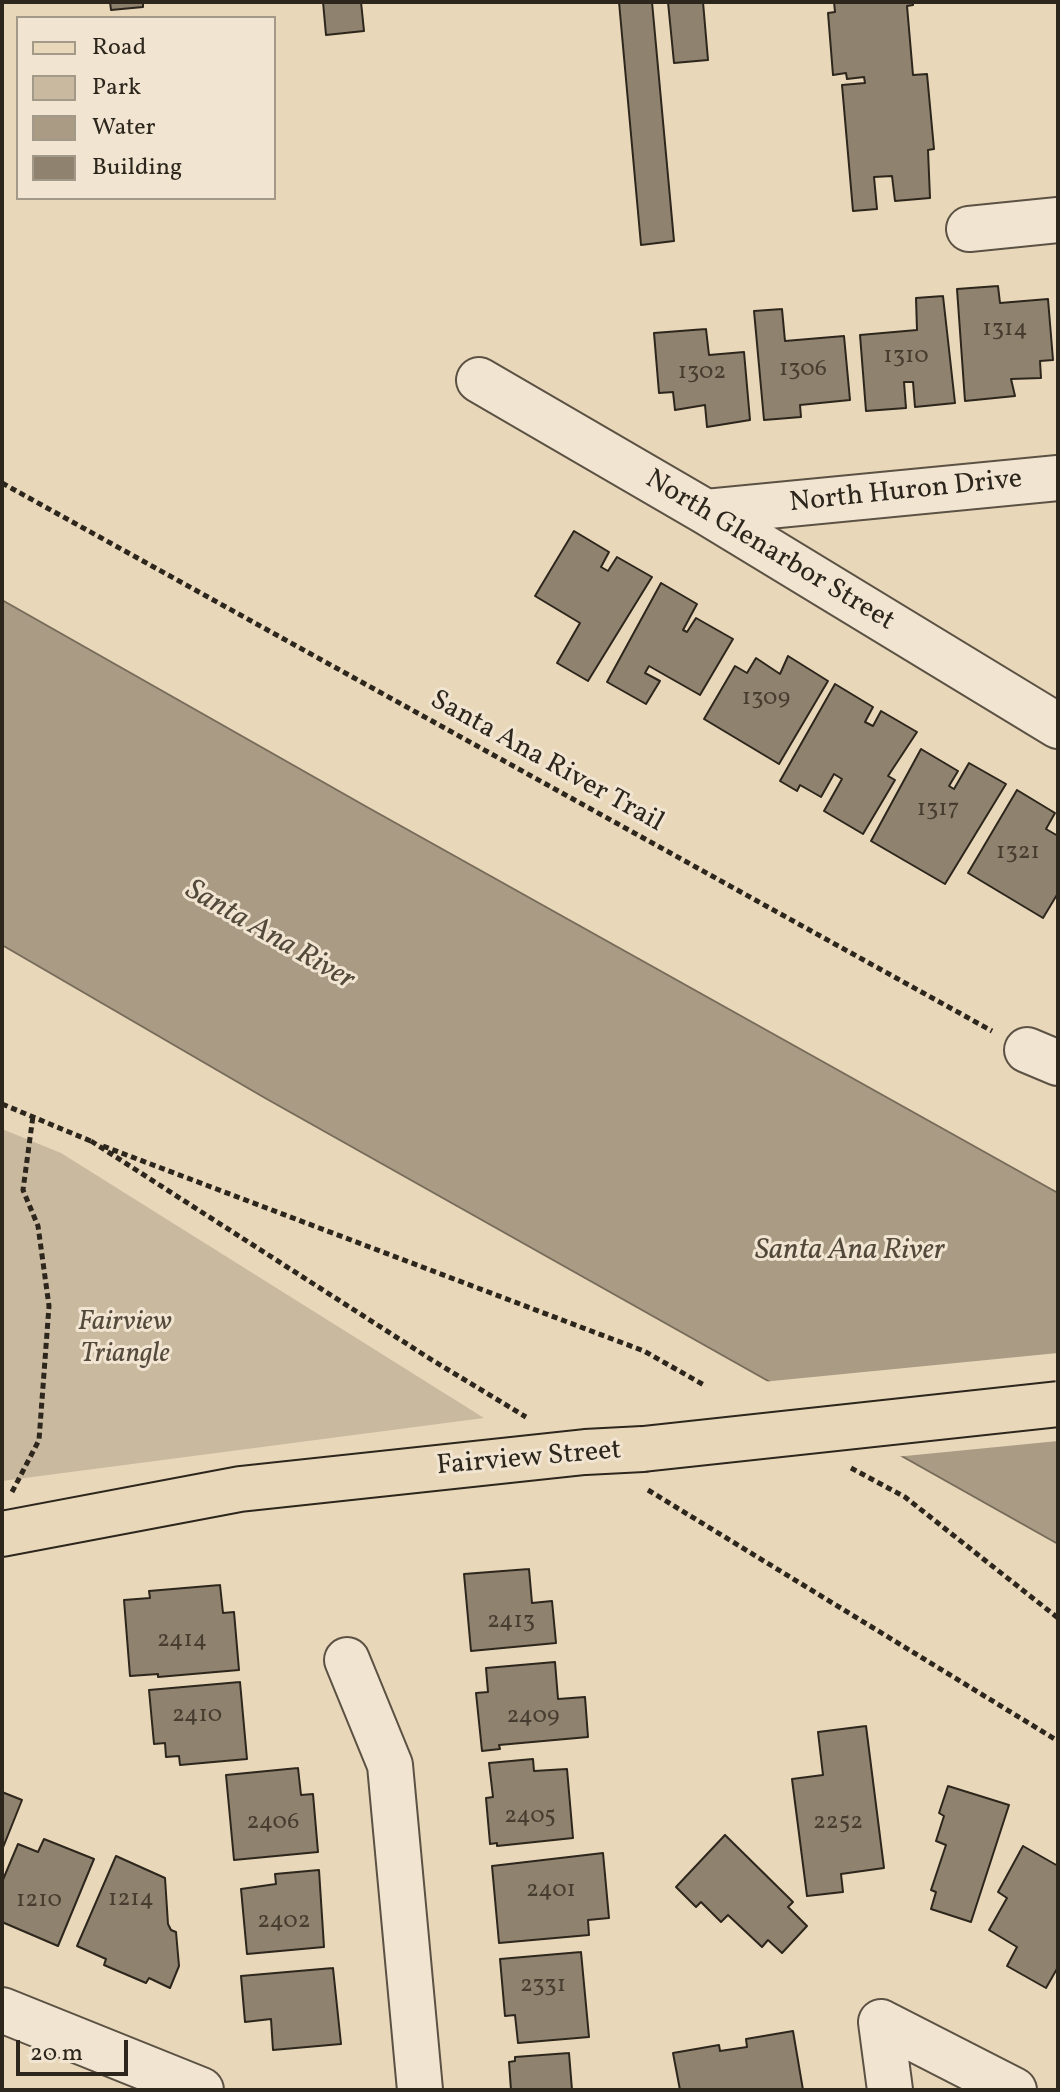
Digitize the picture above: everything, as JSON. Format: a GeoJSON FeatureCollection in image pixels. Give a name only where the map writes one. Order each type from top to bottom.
{"type":"FeatureCollection","features":[{"type":"Feature","properties":{"kind":"main road","name":"Fairview Street"},"geometry":{"type":"LineString","coordinates":[[5,1517],[240,1489],[1058,1404]]}},
{"type":"Feature","properties":{"kind":"street"},"geometry":{"type":"LineString","coordinates":[[969,229],[1058,220]]}},
{"type":"Feature","properties":{"kind":"street","name":"North Glenarbor Street"},"geometry":{"type":"LineString","coordinates":[[479,380],[706,512],[1058,726]]}},
{"type":"Feature","properties":{"kind":"street","name":"North Huron Drive"},"geometry":{"type":"LineString","coordinates":[[706,512],[1058,478]]}},
{"type":"Feature","properties":{"kind":"street"},"geometry":{"type":"LineString","coordinates":[[347,1660],[390,1765],[420,2090]]}},
{"type":"Feature","properties":{"kind":"street"},"geometry":{"type":"LineString","coordinates":[[2,2010],[201,2090]]}},
{"type":"Feature","properties":{"kind":"street"},"geometry":{"type":"LineString","coordinates":[[890,2090],[881,2022],[1014,2090]]}},
{"type":"Feature","properties":{"kind":"path","name":"Santa Ana River Trail"},"geometry":{"type":"LineString","coordinates":[[2,483],[1042,1057]]}},
{"type":"Feature","properties":{"kind":"path"},"geometry":{"type":"LineString","coordinates":[[2,1104],[91,1141],[644,1351],[704,1385]]}},
{"type":"Feature","properties":{"kind":"path"},"geometry":{"type":"LineString","coordinates":[[5,1517],[39,1440],[49,1306],[38,1226],[23,1190],[33,1116]]}},
{"type":"Feature","properties":{"kind":"path"},"geometry":{"type":"LineString","coordinates":[[850,1467],[905,1497],[1058,1618]]}},
{"type":"Feature","properties":{"kind":"green space","name":"Fairview Triangle"},"geometry":{"type":"Polygon","coordinates":[[[2,1129],[61,1153],[484,1418],[2,1481],[2,1129]]]}},
{"type":"Feature","properties":{"kind":"water","name":"Santa Ana River"},"geometry":{"type":"Polygon","coordinates":[[[2,600],[1058,1193],[1058,1544],[265,1098],[2,945],[2,600]]]}},
{"type":"Feature","properties":{"kind":"pier"},"geometry":{"type":"Polygon","coordinates":[[[1058,1353],[1058,1441],[895,1457],[762,1382],[1058,1353]]]}},
{"type":"Feature","properties":{"kind":"building"},"geometry":{"type":"Polygon","coordinates":[[[110,2],[143,2],[143,7],[111,10],[110,2]]]}},
{"type":"Feature","properties":{"kind":"building"},"geometry":{"type":"Polygon","coordinates":[[[323,2],[361,2],[364,31],[326,35],[323,2]]]}},
{"type":"Feature","properties":{"kind":"building"},"geometry":{"type":"Polygon","coordinates":[[[619,2],[652,2],[674,241],[641,245],[619,2]]]}},
{"type":"Feature","properties":{"kind":"building"},"geometry":{"type":"Polygon","coordinates":[[[668,2],[703,2],[708,60],[674,63],[668,2]]]}},
{"type":"Feature","properties":{"kind":"building"},"geometry":{"type":"Polygon","coordinates":[[[834,2],[913,2],[913,5],[907,6],[913,75],[927,74],[934,149],[928,150],[930,198],[895,201],[892,176],[874,177],[877,209],[853,211],[842,85],[865,83],[864,77],[847,79],[846,73],[833,75],[828,13],[835,12],[834,2]]]}},
{"type":"Feature","properties":{"kind":"building"},"geometry":{"type":"Polygon","coordinates":[[[998,286],[1000,303],[1048,299],[1053,360],[1040,361],[1041,378],[1011,379],[1015,396],[965,401],[957,289],[998,286]]]}},
{"type":"Feature","properties":{"kind":"building"},"geometry":{"type":"Polygon","coordinates":[[[943,296],[955,403],[915,407],[913,382],[904,382],[906,408],[866,411],[860,335],[917,330],[916,298],[943,296]]]}},
{"type":"Feature","properties":{"kind":"building"},"geometry":{"type":"Polygon","coordinates":[[[782,309],[785,341],[844,336],[850,400],[800,405],[801,417],[764,420],[754,311],[782,309]]]}},
{"type":"Feature","properties":{"kind":"building"},"geometry":{"type":"Polygon","coordinates":[[[706,329],[709,355],[744,352],[750,420],[707,427],[705,405],[675,410],[673,392],[659,393],[654,333],[706,329]]]}},
{"type":"Feature","properties":{"kind":"building"},"geometry":{"type":"Polygon","coordinates":[[[574,531],[609,552],[601,567],[608,571],[617,557],[652,577],[588,681],[557,663],[580,623],[535,596],[574,531]]]}},
{"type":"Feature","properties":{"kind":"building"},"geometry":{"type":"Polygon","coordinates":[[[661,583],[697,604],[683,630],[687,632],[696,618],[733,639],[700,695],[649,666],[645,673],[660,681],[646,704],[607,682],[661,583]]]}},
{"type":"Feature","properties":{"kind":"building"},"geometry":{"type":"Polygon","coordinates":[[[788,656],[828,681],[779,764],[704,719],[735,666],[747,673],[756,658],[780,674],[788,656]]]}},
{"type":"Feature","properties":{"kind":"building"},"geometry":{"type":"Polygon","coordinates":[[[835,684],[873,707],[865,722],[873,726],[881,711],[917,732],[888,776],[895,780],[863,834],[824,811],[842,779],[834,774],[821,797],[800,785],[797,791],[780,781],[835,684]]]}},
{"type":"Feature","properties":{"kind":"building"},"geometry":{"type":"Polygon","coordinates":[[[921,749],[958,771],[949,786],[954,789],[969,763],[1006,784],[945,884],[871,841],[921,749]]]}},
{"type":"Feature","properties":{"kind":"building"},"geometry":{"type":"Polygon","coordinates":[[[1017,790],[1055,813],[1046,829],[1058,836],[1058,893],[1043,918],[968,873],[1017,790]]]}},
{"type":"Feature","properties":{"kind":"building"},"geometry":{"type":"Polygon","coordinates":[[[529,1569],[532,1603],[552,1601],[556,1643],[471,1651],[464,1574],[529,1569]]]}},
{"type":"Feature","properties":{"kind":"building"},"geometry":{"type":"Polygon","coordinates":[[[220,1585],[223,1613],[234,1612],[239,1670],[158,1677],[158,1674],[130,1676],[124,1600],[150,1598],[149,1591],[220,1585]]]}},
{"type":"Feature","properties":{"kind":"building"},"geometry":{"type":"Polygon","coordinates":[[[555,1662],[558,1699],[585,1697],[588,1737],[499,1745],[500,1749],[482,1751],[476,1693],[488,1692],[486,1668],[555,1662]]]}},
{"type":"Feature","properties":{"kind":"building"},"geometry":{"type":"Polygon","coordinates":[[[240,1682],[247,1759],[180,1765],[179,1756],[166,1757],[165,1743],[154,1744],[149,1690],[240,1682]]]}},
{"type":"Feature","properties":{"kind":"building"},"geometry":{"type":"Polygon","coordinates":[[[866,1726],[884,1868],[841,1874],[843,1892],[807,1896],[792,1779],[823,1775],[818,1732],[866,1726]]]}},
{"type":"Feature","properties":{"kind":"building"},"geometry":{"type":"Polygon","coordinates":[[[533,1759],[534,1771],[567,1769],[573,1838],[497,1846],[497,1843],[490,1844],[486,1798],[493,1797],[489,1763],[533,1759]]]}},
{"type":"Feature","properties":{"kind":"building"},"geometry":{"type":"Polygon","coordinates":[[[298,1768],[301,1795],[313,1794],[318,1852],[234,1860],[226,1775],[298,1768]]]}},
{"type":"Feature","properties":{"kind":"building"},"geometry":{"type":"Polygon","coordinates":[[[948,1786],[1009,1805],[971,1922],[931,1909],[936,1892],[931,1890],[946,1845],[936,1841],[944,1816],[939,1813],[948,1786]]]}},
{"type":"Feature","properties":{"kind":"building"},"geometry":{"type":"Polygon","coordinates":[[[2,1792],[22,1800],[2,1850],[2,1792]]]}},
{"type":"Feature","properties":{"kind":"building"},"geometry":{"type":"Polygon","coordinates":[[[725,1835],[793,1902],[788,1907],[807,1926],[782,1953],[768,1940],[762,1947],[728,1915],[721,1922],[701,1902],[696,1907],[676,1887],[725,1835]]]}},
{"type":"Feature","properties":{"kind":"building"},"geometry":{"type":"Polygon","coordinates":[[[44,1839],[94,1859],[58,1946],[2,1922],[2,1882],[18,1844],[38,1852],[44,1839]]]}},
{"type":"Feature","properties":{"kind":"building"},"geometry":{"type":"Polygon","coordinates":[[[1023,1846],[1058,1866],[1058,1967],[1046,1988],[1007,1966],[1017,1947],[989,1930],[1007,1898],[998,1892],[1023,1846]]]}},
{"type":"Feature","properties":{"kind":"building"},"geometry":{"type":"Polygon","coordinates":[[[603,1853],[609,1918],[588,1920],[589,1935],[499,1943],[492,1866],[603,1853]]]}},
{"type":"Feature","properties":{"kind":"building"},"geometry":{"type":"Polygon","coordinates":[[[116,1856],[165,1878],[168,1924],[176,1932],[179,1966],[170,1988],[149,1978],[146,1983],[104,1965],[106,1959],[77,1946],[116,1856]]]}},
{"type":"Feature","properties":{"kind":"building"},"geometry":{"type":"Polygon","coordinates":[[[319,1870],[324,1947],[247,1954],[241,1889],[276,1884],[275,1874],[319,1870]]]}},
{"type":"Feature","properties":{"kind":"building"},"geometry":{"type":"Polygon","coordinates":[[[581,1952],[589,2037],[518,2043],[515,2015],[505,2016],[500,1959],[581,1952]]]}},
{"type":"Feature","properties":{"kind":"building"},"geometry":{"type":"Polygon","coordinates":[[[333,1968],[341,2044],[273,2050],[271,2019],[245,2022],[241,1976],[333,1968]]]}},
{"type":"Feature","properties":{"kind":"building"},"geometry":{"type":"Polygon","coordinates":[[[793,2031],[803,2090],[680,2090],[673,2053],[719,2045],[720,2051],[747,2047],[746,2039],[793,2031]]]}},
{"type":"Feature","properties":{"kind":"building"},"geometry":{"type":"Polygon","coordinates":[[[569,2053],[572,2090],[511,2090],[509,2062],[515,2061],[515,2057],[569,2053]]]}}]}
